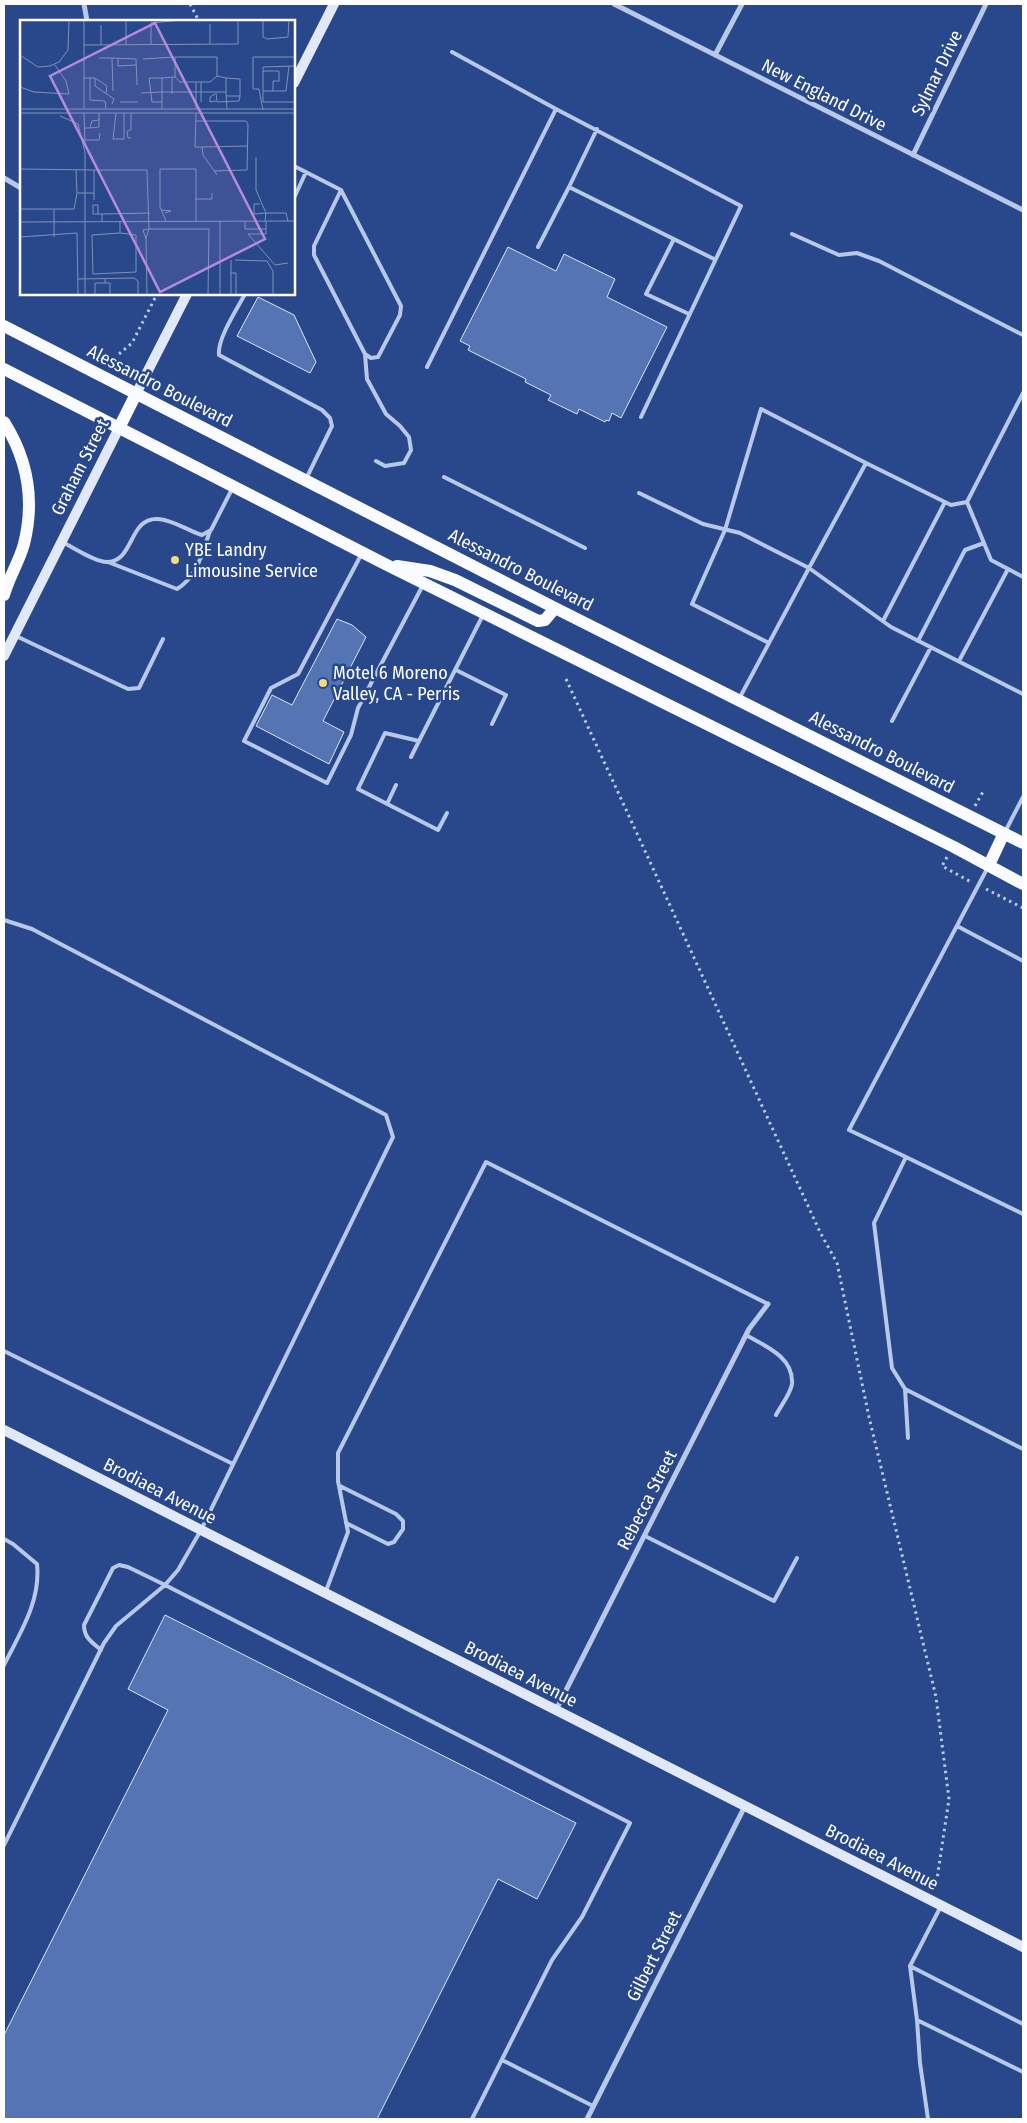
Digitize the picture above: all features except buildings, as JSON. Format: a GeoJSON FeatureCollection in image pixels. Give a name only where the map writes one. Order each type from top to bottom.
{"type":"FeatureCollection","features":[{"type":"Feature","properties":{"kind":"main road","name":"Alessandro Boulevard"},"geometry":{"type":"LineString","coordinates":[[4,326],[555,608],[1023,843]]}},
{"type":"Feature","properties":{"kind":"main road"},"geometry":{"type":"LineString","coordinates":[[4,369],[385,564],[989,865],[1023,884]]}},
{"type":"Feature","properties":{"kind":"main road","name":"Graham Street"},"geometry":{"type":"LineString","coordinates":[[119,428],[136,394]]}},
{"type":"Feature","properties":{"kind":"main road"},"geometry":{"type":"LineString","coordinates":[[4,422],[16,441],[29,482],[29,515],[24,545],[4,594]]}},
{"type":"Feature","properties":{"kind":"main road"},"geometry":{"type":"LineString","coordinates":[[385,564],[430,571],[455,580],[538,621],[545,620],[555,608]]}},
{"type":"Feature","properties":{"kind":"main road"},"geometry":{"type":"LineString","coordinates":[[989,865],[1004,834]]}},
{"type":"Feature","properties":{"kind":"street"},"geometry":{"type":"LineString","coordinates":[[84,4],[87,20]]}},
{"type":"Feature","properties":{"kind":"street"},"geometry":{"type":"LineString","coordinates":[[295,81],[334,4]]}},
{"type":"Feature","properties":{"kind":"street","name":"New England Drive"},"geometry":{"type":"LineString","coordinates":[[614,4],[1023,210]]}},
{"type":"Feature","properties":{"kind":"street"},"geometry":{"type":"LineString","coordinates":[[715,55],[742,4]]}},
{"type":"Feature","properties":{"kind":"street","name":"Sylmar Drive"},"geometry":{"type":"LineString","coordinates":[[913,155],[986,4]]}},
{"type":"Feature","properties":{"kind":"street"},"geometry":{"type":"LineString","coordinates":[[4,178],[20,187]]}},
{"type":"Feature","properties":{"kind":"street","name":"Graham Street"},"geometry":{"type":"LineString","coordinates":[[136,394],[186,295]]}},
{"type":"Feature","properties":{"kind":"street","name":"Graham Street"},"geometry":{"type":"LineString","coordinates":[[4,656],[119,428]]}},
{"type":"Feature","properties":{"kind":"street","name":"Rebecca Street"},"geometry":{"type":"LineString","coordinates":[[556,1710],[746,1335],[768,1304]]}},
{"type":"Feature","properties":{"kind":"street","name":"Brodiaea Avenue"},"geometry":{"type":"LineString","coordinates":[[4,1430],[1023,1947]]}},
{"type":"Feature","properties":{"kind":"street","name":"Gilbert Street"},"geometry":{"type":"LineString","coordinates":[[587,2119],[745,1806]]}},
{"type":"Feature","properties":{"kind":"lane"},"geometry":{"type":"LineString","coordinates":[[452,52],[741,206],[714,259],[641,417]]}},
{"type":"Feature","properties":{"kind":"lane"},"geometry":{"type":"LineString","coordinates":[[427,367],[556,109]]}},
{"type":"Feature","properties":{"kind":"lane"},"geometry":{"type":"LineString","coordinates":[[538,246],[597,129]]}},
{"type":"Feature","properties":{"kind":"lane"},"geometry":{"type":"LineString","coordinates":[[295,166],[341,190],[401,306],[400,315],[378,356],[371,358],[365,354]]}},
{"type":"Feature","properties":{"kind":"lane"},"geometry":{"type":"LineString","coordinates":[[295,196],[306,172]]}},
{"type":"Feature","properties":{"kind":"lane"},"geometry":{"type":"LineString","coordinates":[[569,186],[714,259]]}},
{"type":"Feature","properties":{"kind":"lane"},"geometry":{"type":"LineString","coordinates":[[341,190],[314,246],[314,255],[365,354],[367,379],[386,414],[409,437],[411,450],[404,463],[386,466],[376,461]]}},
{"type":"Feature","properties":{"kind":"lane"},"geometry":{"type":"LineString","coordinates":[[792,234],[838,255],[857,253],[879,262],[1023,335]]}},
{"type":"Feature","properties":{"kind":"lane"},"geometry":{"type":"LineString","coordinates":[[674,239],[646,294],[689,314]]}},
{"type":"Feature","properties":{"kind":"lane"},"geometry":{"type":"LineString","coordinates":[[244,295],[225,331],[218,348],[219,355],[322,410],[330,418],[332,426],[306,479]]}},
{"type":"Feature","properties":{"kind":"lane"},"geometry":{"type":"LineString","coordinates":[[1023,393],[967,502],[991,560],[1023,576]]}},
{"type":"Feature","properties":{"kind":"lane"},"geometry":{"type":"LineString","coordinates":[[769,643],[692,604],[725,530],[761,409],[945,502],[952,505],[967,502]]}},
{"type":"Feature","properties":{"kind":"lane"},"geometry":{"type":"LineString","coordinates":[[739,699],[866,463]]}},
{"type":"Feature","properties":{"kind":"lane"},"geometry":{"type":"LineString","coordinates":[[444,477],[585,548]]}},
{"type":"Feature","properties":{"kind":"lane"},"geometry":{"type":"LineString","coordinates":[[62,542],[100,561],[108,562],[177,588],[188,582],[196,570],[211,530],[234,486]]}},
{"type":"Feature","properties":{"kind":"lane"},"geometry":{"type":"LineString","coordinates":[[639,493],[703,524],[740,533],[809,568],[883,621],[918,641],[1023,694]]}},
{"type":"Feature","properties":{"kind":"lane"},"geometry":{"type":"LineString","coordinates":[[883,621],[945,502]]}},
{"type":"Feature","properties":{"kind":"lane"},"geometry":{"type":"LineString","coordinates":[[108,562],[116,560],[124,553],[136,532],[148,520],[158,519],[170,522],[202,535],[211,530]]}},
{"type":"Feature","properties":{"kind":"lane"},"geometry":{"type":"LineString","coordinates":[[918,641],[965,550],[984,543]]}},
{"type":"Feature","properties":{"kind":"lane"},"geometry":{"type":"LineString","coordinates":[[362,552],[298,674],[271,688],[244,741],[327,783],[351,735],[358,708],[424,583]]}},
{"type":"Feature","properties":{"kind":"lane"},"geometry":{"type":"LineString","coordinates":[[959,661],[1008,568]]}},
{"type":"Feature","properties":{"kind":"lane"},"geometry":{"type":"LineString","coordinates":[[411,757],[484,613]]}},
{"type":"Feature","properties":{"kind":"lane"},"geometry":{"type":"LineString","coordinates":[[14,635],[128,690],[139,688],[163,639]]}},
{"type":"Feature","properties":{"kind":"lane"},"geometry":{"type":"LineString","coordinates":[[892,721],[931,647]]}},
{"type":"Feature","properties":{"kind":"lane"},"geometry":{"type":"LineString","coordinates":[[456,670],[506,695],[492,724]]}},
{"type":"Feature","properties":{"kind":"lane"},"geometry":{"type":"LineString","coordinates":[[419,741],[384,734],[358,789],[438,830],[446,813]]}},
{"type":"Feature","properties":{"kind":"lane"},"geometry":{"type":"LineString","coordinates":[[388,804],[396,785]]}},
{"type":"Feature","properties":{"kind":"lane"},"geometry":{"type":"LineString","coordinates":[[1004,834],[1023,797]]}},
{"type":"Feature","properties":{"kind":"lane"},"geometry":{"type":"LineString","coordinates":[[989,865],[849,1130],[1023,1214]]}},
{"type":"Feature","properties":{"kind":"lane"},"geometry":{"type":"LineString","coordinates":[[4,920],[32,930],[386,1115],[393,1137],[201,1530],[178,1570],[165,1585],[116,1626],[101,1650],[4,1845]]}},
{"type":"Feature","properties":{"kind":"lane"},"geometry":{"type":"LineString","coordinates":[[957,926],[1023,961]]}},
{"type":"Feature","properties":{"kind":"lane"},"geometry":{"type":"LineString","coordinates":[[906,1157],[874,1223],[892,1368],[905,1389],[908,1438]]}},
{"type":"Feature","properties":{"kind":"lane"},"geometry":{"type":"LineString","coordinates":[[325,1593],[348,1532],[340,1486],[338,1453],[486,1162],[768,1304]]}},
{"type":"Feature","properties":{"kind":"lane"},"geometry":{"type":"LineString","coordinates":[[746,1335],[782,1356],[790,1371],[792,1384],[776,1416]]}},
{"type":"Feature","properties":{"kind":"lane"},"geometry":{"type":"LineString","coordinates":[[4,1351],[232,1464]]}},
{"type":"Feature","properties":{"kind":"lane"},"geometry":{"type":"LineString","coordinates":[[905,1389],[1023,1449]]}},
{"type":"Feature","properties":{"kind":"lane"},"geometry":{"type":"LineString","coordinates":[[340,1486],[396,1514],[403,1521],[403,1530],[394,1542],[388,1544],[346,1523]]}},
{"type":"Feature","properties":{"kind":"lane"},"geometry":{"type":"LineString","coordinates":[[645,1536],[774,1602],[797,1558]]}},
{"type":"Feature","properties":{"kind":"lane"},"geometry":{"type":"LineString","coordinates":[[4,1539],[37,1564],[39,1582],[30,1614],[4,1665]]}},
{"type":"Feature","properties":{"kind":"lane"},"geometry":{"type":"LineString","coordinates":[[101,1650],[87,1638],[84,1626],[113,1568],[119,1565],[128,1567],[630,1823],[582,1918],[552,1960],[472,2119]]}},
{"type":"Feature","properties":{"kind":"lane"},"geometry":{"type":"LineString","coordinates":[[928,2119],[910,1966],[941,1906]]}},
{"type":"Feature","properties":{"kind":"lane"},"geometry":{"type":"LineString","coordinates":[[910,1966],[1023,2024]]}},
{"type":"Feature","properties":{"kind":"lane"},"geometry":{"type":"LineString","coordinates":[[917,2020],[1023,2072]]}},
{"type":"Feature","properties":{"kind":"lane"},"geometry":{"type":"LineString","coordinates":[[502,2060],[593,2106]]}},
{"type":"Feature","properties":{"kind":"path"},"geometry":{"type":"LineString","coordinates":[[190,4],[198,20]]}},
{"type":"Feature","properties":{"kind":"path"},"geometry":{"type":"LineString","coordinates":[[119,354],[132,343],[156,295]]}},
{"type":"Feature","properties":{"kind":"path"},"geometry":{"type":"LineString","coordinates":[[566,680],[820,1232],[837,1263],[869,1417],[936,1697],[949,1799],[937,1878]]}},
{"type":"Feature","properties":{"kind":"place","name":"YBE Landry Limousine Service"},"geometry":{"type":"Point","coordinates":[175,560]}},
{"type":"Feature","properties":{"kind":"place","name":"Motel 6 Moreno Valley, CA - Perris"},"geometry":{"type":"Point","coordinates":[323,683]}}]}
